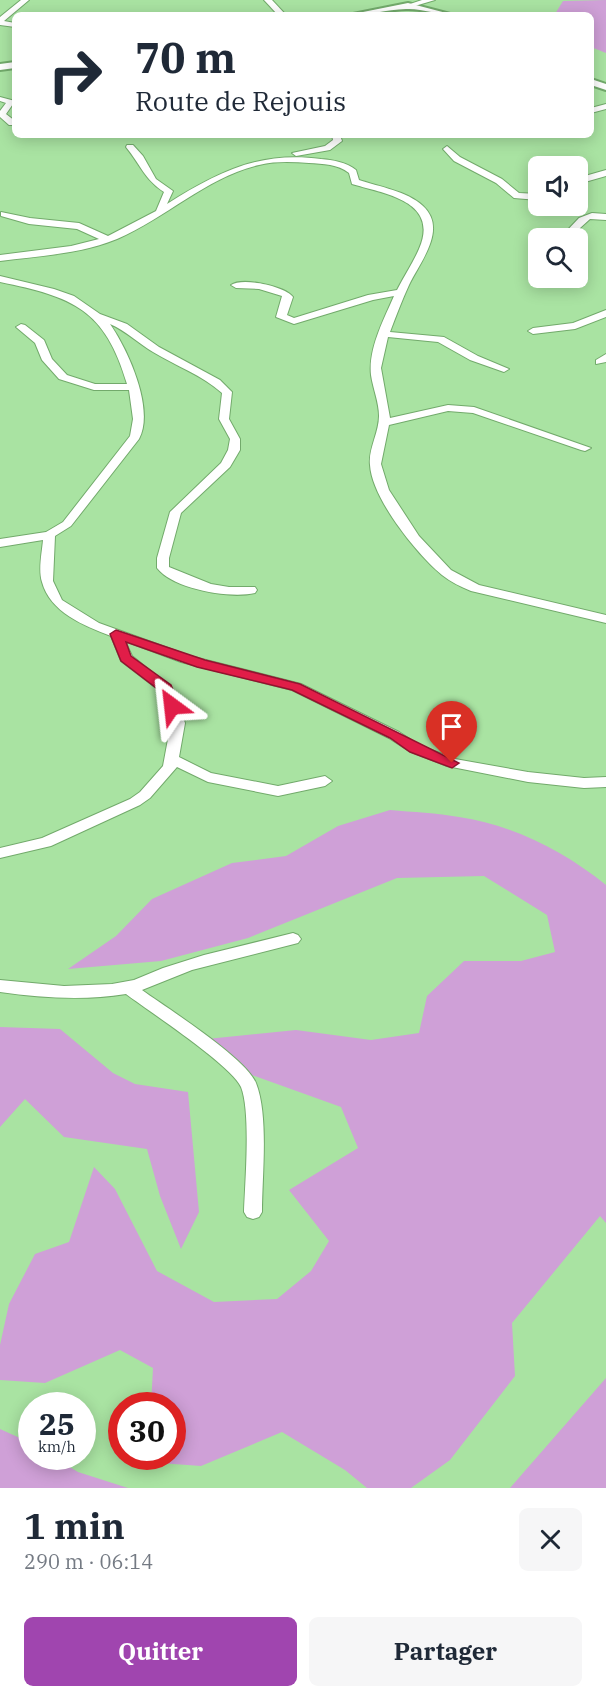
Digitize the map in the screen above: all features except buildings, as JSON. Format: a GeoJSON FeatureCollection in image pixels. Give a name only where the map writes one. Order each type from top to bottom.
{"type":"FeatureCollection","features":[{"type":"Feature","properties":{"kind":"main road"},"geometry":{"type":"LineString","coordinates":[[371,12],[408,6],[435,12]]}},
{"type":"Feature","properties":{"kind":"street"},"geometry":{"type":"LineString","coordinates":[[0,22],[25,0]]}},
{"type":"Feature","properties":{"kind":"street"},"geometry":{"type":"LineString","coordinates":[[268,0],[279,12]]}},
{"type":"Feature","properties":{"kind":"street"},"geometry":{"type":"LineString","coordinates":[[408,6],[431,0]]}},
{"type":"Feature","properties":{"kind":"street"},"geometry":{"type":"LineString","coordinates":[[0,99],[11,101],[2,114],[12,123]]}},
{"type":"Feature","properties":{"kind":"street"},"geometry":{"type":"LineString","coordinates":[[290,159],[297,153],[332,146],[338,141],[337,138]]}},
{"type":"Feature","properties":{"kind":"street"},"geometry":{"type":"LineString","coordinates":[[129,147],[140,156],[153,181],[169,191],[160,210]]}},
{"type":"Feature","properties":{"kind":"street"},"geometry":{"type":"LineString","coordinates":[[447,149],[457,159],[499,181],[517,196],[528,197]]}},
{"type":"Feature","properties":{"kind":"street"},"geometry":{"type":"LineString","coordinates":[[0,258],[108,239],[135,227],[160,210],[231,170],[263,162],[290,159],[349,168],[356,182],[397,195],[424,211],[428,222],[424,250],[401,292],[384,334],[375,372],[384,410],[384,423],[375,465],[380,482],[411,533],[445,572],[475,588],[606,620]]}},
{"type":"Feature","properties":{"kind":"street"},"geometry":{"type":"LineString","coordinates":[[588,177],[606,173]]}},
{"type":"Feature","properties":{"kind":"street"},"geometry":{"type":"LineString","coordinates":[[4,214],[29,221],[79,226],[108,239]]}},
{"type":"Feature","properties":{"kind":"street"},"geometry":{"type":"LineString","coordinates":[[574,228],[584,217],[597,214],[606,217]]}},
{"type":"Feature","properties":{"kind":"street"},"geometry":{"type":"LineString","coordinates":[[0,279],[77,301],[99,317],[116,336],[126,358],[138,422],[135,437],[67,524],[49,535],[0,543]]}},
{"type":"Feature","properties":{"kind":"street"},"geometry":{"type":"LineString","coordinates":[[236,285],[260,286],[286,294],[288,297],[281,317],[294,321],[371,297],[401,292]]}},
{"type":"Feature","properties":{"kind":"street"},"geometry":{"type":"LineString","coordinates":[[533,331],[575,326],[606,313]]}},
{"type":"Feature","properties":{"kind":"street"},"geometry":{"type":"LineString","coordinates":[[99,317],[123,326],[155,349],[216,382],[227,392],[224,419],[235,439],[234,450],[226,465],[176,512],[170,527],[162,564],[166,572],[209,588],[235,593],[251,590]]}},
{"type":"Feature","properties":{"kind":"street"},"geometry":{"type":"LineString","coordinates":[[21,327],[40,342],[46,360],[63,377],[94,387],[133,387]]}},
{"type":"Feature","properties":{"kind":"street"},"geometry":{"type":"LineString","coordinates":[[384,334],[440,339],[474,358],[504,369]]}},
{"type":"Feature","properties":{"kind":"street"},"geometry":{"type":"LineString","coordinates":[[384,423],[459,407],[585,447]]}},
{"type":"Feature","properties":{"kind":"street"},"geometry":{"type":"LineString","coordinates":[[49,535],[47,581],[57,602],[95,626],[196,662],[296,687],[394,735],[414,748],[452,763],[528,777],[584,783],[606,782]]}},
{"type":"Feature","properties":{"kind":"street"},"geometry":{"type":"LineString","coordinates":[[0,853],[46,842],[135,802],[160,779],[173,759],[178,723],[166,688],[126,658],[116,634]]}},
{"type":"Feature","properties":{"kind":"street"},"geometry":{"type":"LineString","coordinates":[[173,759],[208,777],[278,791],[325,781]]}},
{"type":"Feature","properties":{"kind":"street"},"geometry":{"type":"LineString","coordinates":[[0,986],[36,991],[129,988],[190,965],[293,939]]}},
{"type":"Feature","properties":{"kind":"street"},"geometry":{"type":"LineString","coordinates":[[129,988],[228,1060],[248,1084],[254,1112],[253,1212]]}},
{"type":"Feature","properties":{"kind":"shaded area"},"geometry":{"type":"Polygon","coordinates":[[[606,0],[606,53],[594,48],[594,12],[556,12],[563,1],[606,0]]]}},
{"type":"Feature","properties":{"kind":"shaded area"},"geometry":{"type":"Polygon","coordinates":[[[390,810],[479,821],[537,841],[573,861],[606,885],[606,1223],[600,1216],[512,1323],[515,1376],[450,1460],[411,1488],[367,1488],[345,1470],[282,1432],[201,1466],[186,1465],[186,1392],[152,1392],[153,1368],[120,1350],[45,1383],[0,1380],[0,1345],[9,1304],[35,1254],[69,1242],[94,1167],[115,1189],[157,1271],[214,1302],[277,1299],[311,1271],[329,1241],[289,1190],[358,1148],[341,1107],[246,1073],[207,1039],[296,1030],[371,1040],[419,1033],[427,996],[464,961],[521,961],[555,952],[547,915],[484,876],[397,878],[248,938],[161,961],[68,969],[116,936],[152,899],[232,863],[286,856],[338,826],[390,810]]]}},
{"type":"Feature","properties":{"kind":"shaded area"},"geometry":{"type":"Polygon","coordinates":[[[0,1027],[60,1029],[113,1073],[135,1084],[188,1092],[199,1212],[181,1249],[160,1196],[147,1149],[64,1137],[25,1099],[0,1127],[0,1027]]]}},
{"type":"Feature","properties":{"kind":"shaded area"},"geometry":{"type":"Polygon","coordinates":[[[606,1378],[606,1488],[510,1488],[606,1378]]]}},
{"type":"Feature","properties":{"kind":"shaded area"},"geometry":{"type":"Polygon","coordinates":[[[0,1429],[18,1437],[18,1470],[75,1470],[128,1488],[0,1488],[0,1429]]]}},
{"type":"Feature","properties":{"kind":"route"},"geometry":{"type":"LineString","coordinates":[[172,706],[166,688],[126,658],[116,634],[201,664],[296,687],[328,700],[414,748],[452,763]]}}]}
